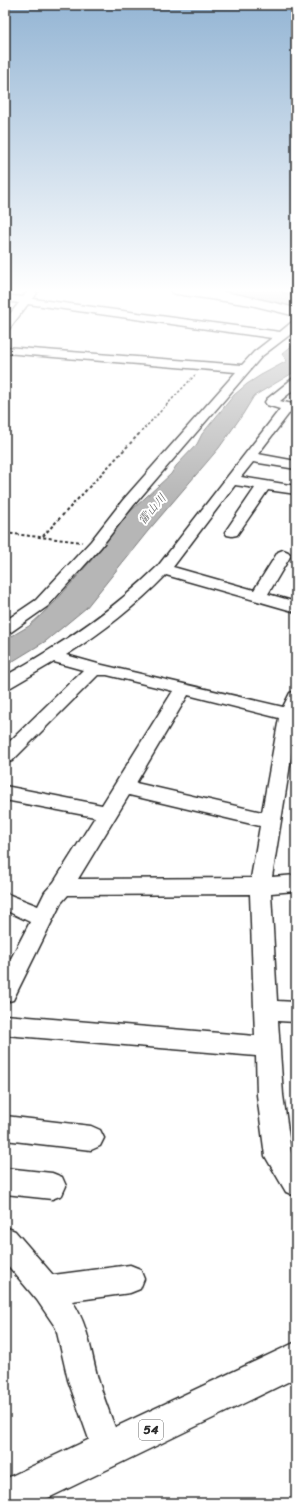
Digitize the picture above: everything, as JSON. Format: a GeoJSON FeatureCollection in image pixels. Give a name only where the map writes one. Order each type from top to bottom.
{"type":"FeatureCollection","features":[{"type":"Feature","properties":{"kind":"main road","name":"54"},"geometry":{"type":"LineString","coordinates":[[5,1499],[296,1360]]}},
{"type":"Feature","properties":{"kind":"street"},"geometry":{"type":"LineString","coordinates":[[142,360],[246,369]]}},
{"type":"Feature","properties":{"kind":"street"},"geometry":{"type":"LineString","coordinates":[[5,628],[42,603],[96,544],[128,502],[253,360]]}},
{"type":"Feature","properties":{"kind":"street"},"geometry":{"type":"LineString","coordinates":[[5,683],[52,656],[123,609],[145,589],[163,569],[250,457],[292,408],[271,402],[295,384]]}},
{"type":"Feature","properties":{"kind":"street"},"geometry":{"type":"LineString","coordinates":[[250,457],[295,462]]}},
{"type":"Feature","properties":{"kind":"street"},"geometry":{"type":"LineString","coordinates":[[233,480],[296,490]]}},
{"type":"Feature","properties":{"kind":"street"},"geometry":{"type":"LineString","coordinates":[[232,532],[265,484]]}},
{"type":"Feature","properties":{"kind":"street"},"geometry":{"type":"LineString","coordinates":[[259,596],[283,555]]}},
{"type":"Feature","properties":{"kind":"street"},"geometry":{"type":"LineString","coordinates":[[163,569],[296,607]]}},
{"type":"Feature","properties":{"kind":"street"},"geometry":{"type":"LineString","coordinates":[[52,656],[97,669],[183,689],[294,709],[271,821],[260,886],[270,1095],[278,1156],[296,1183]]}},
{"type":"Feature","properties":{"kind":"street"},"geometry":{"type":"LineString","coordinates":[[5,757],[92,671],[97,669]]}},
{"type":"Feature","properties":{"kind":"street"},"geometry":{"type":"LineString","coordinates":[[5,992],[53,898],[62,888],[183,689]]}},
{"type":"Feature","properties":{"kind":"street"},"geometry":{"type":"LineString","coordinates":[[123,787],[271,821]]}},
{"type":"Feature","properties":{"kind":"street"},"geometry":{"type":"LineString","coordinates":[[5,793],[108,812]]}},
{"type":"Feature","properties":{"kind":"street"},"geometry":{"type":"LineString","coordinates":[[62,888],[111,886],[260,886],[296,883]]}},
{"type":"Feature","properties":{"kind":"street"},"geometry":{"type":"LineString","coordinates":[[5,901],[43,918]]}},
{"type":"Feature","properties":{"kind":"street"},"geometry":{"type":"LineString","coordinates":[[266,1010],[296,1012]]}},
{"type":"Feature","properties":{"kind":"street"},"geometry":{"type":"LineString","coordinates":[[5,1025],[268,1047]]}},
{"type":"Feature","properties":{"kind":"street"},"geometry":{"type":"LineString","coordinates":[[5,1128],[91,1138]]}},
{"type":"Feature","properties":{"kind":"street"},"geometry":{"type":"LineString","coordinates":[[5,1181],[52,1186]]}},
{"type":"Feature","properties":{"kind":"street"},"geometry":{"type":"LineString","coordinates":[[5,1241],[47,1290],[69,1322],[83,1380],[108,1451]]}},
{"type":"Feature","properties":{"kind":"street"},"geometry":{"type":"LineString","coordinates":[[47,1290],[130,1279]]}},
{"type":"Feature","properties":{"kind":"path"},"geometry":{"type":"LineString","coordinates":[[43,536],[203,365]]}},
{"type":"Feature","properties":{"kind":"path"},"geometry":{"type":"LineString","coordinates":[[5,533],[43,536],[96,544]]}},
{"type":"Feature","properties":{"kind":"water","name":"雷山川"},"geometry":{"type":"Polygon","coordinates":[[[296,360],[296,371],[254,396],[219,448],[148,531],[86,608],[46,641],[5,666],[5,640],[29,626],[55,602],[101,549],[120,521],[171,474],[176,466],[197,444],[202,434],[234,395],[261,375],[287,361],[296,360]]]}}]}
